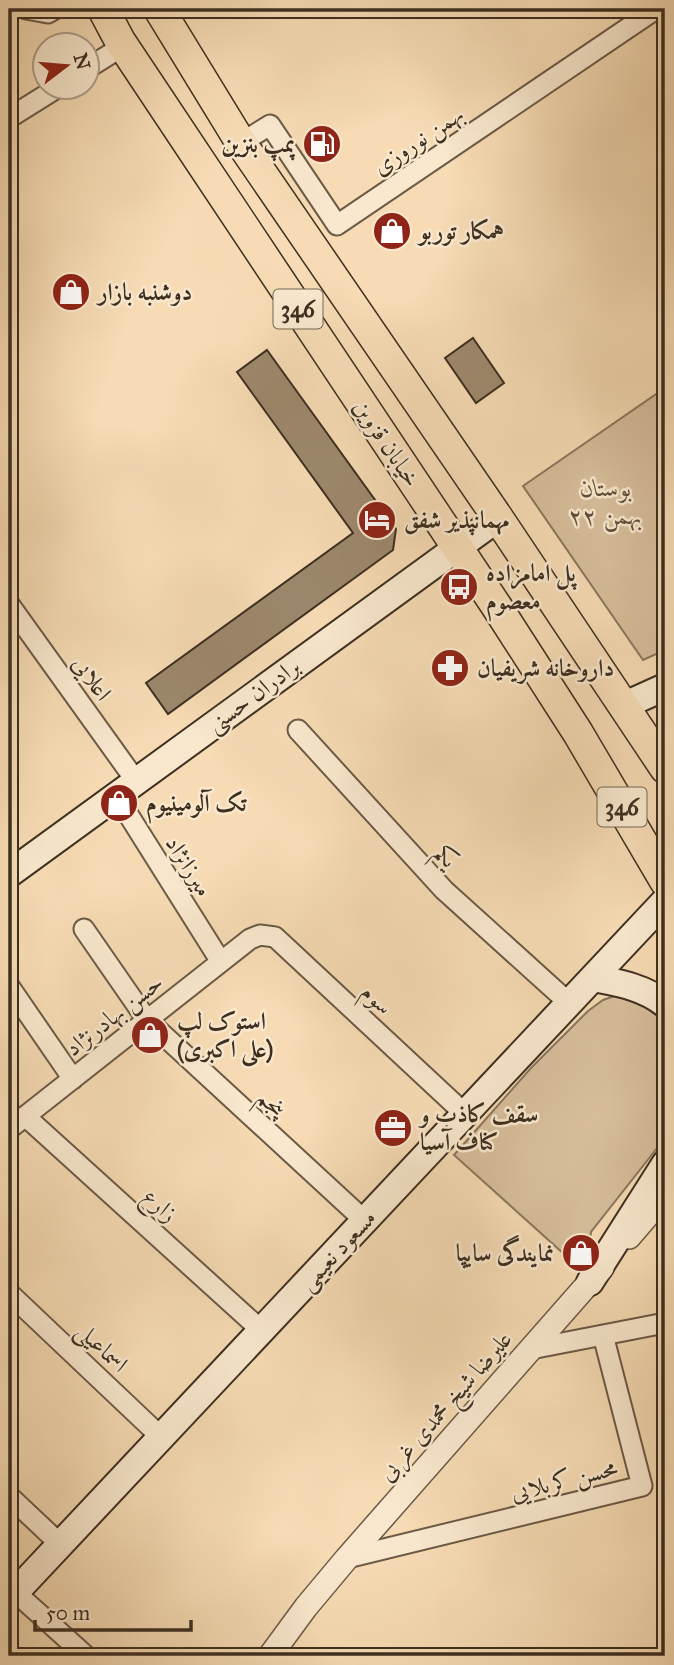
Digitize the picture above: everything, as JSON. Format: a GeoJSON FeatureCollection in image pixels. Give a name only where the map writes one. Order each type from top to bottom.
{"type":"FeatureCollection","features":[{"type":"Feature","properties":{"kind":"main road","name":"خیابان قزوین"},"geometry":{"type":"LineString","coordinates":[[103,9],[123,46],[578,733],[665,881]]}},
{"type":"Feature","properties":{"kind":"main road","name":"خیابان قزوین"},"geometry":{"type":"LineString","coordinates":[[159,9],[241,143],[625,705],[665,768]]}},
{"type":"Feature","properties":{"kind":"main road","name":"برادران حسنی"},"geometry":{"type":"LineString","coordinates":[[12,864],[126,788],[498,518]]}},
{"type":"Feature","properties":{"kind":"main road"},"geometry":{"type":"LineString","coordinates":[[625,705],[665,687]]}},
{"type":"Feature","properties":{"kind":"main road","name":"مسعود نعیمی"},"geometry":{"type":"LineString","coordinates":[[12,1595],[665,901]]}},
{"type":"Feature","properties":{"kind":"main road"},"geometry":{"type":"LineString","coordinates":[[593,978],[636,987],[654,995],[665,1004]]}},
{"type":"Feature","properties":{"kind":"main road"},"geometry":{"type":"LineString","coordinates":[[590,1282],[665,1164]]}},
{"type":"Feature","properties":{"kind":"street"},"geometry":{"type":"LineString","coordinates":[[26,9],[48,13],[55,9]]}},
{"type":"Feature","properties":{"kind":"street"},"geometry":{"type":"LineString","coordinates":[[656,9],[665,20]]}},
{"type":"Feature","properties":{"kind":"street","name":"بهمن نوروزی"},"geometry":{"type":"LineString","coordinates":[[241,143],[270,125],[337,225],[656,9]]}},
{"type":"Feature","properties":{"kind":"street"},"geometry":{"type":"LineString","coordinates":[[102,59],[123,46]]}},
{"type":"Feature","properties":{"kind":"street"},"geometry":{"type":"LineString","coordinates":[[9,118],[35,102]]}},
{"type":"Feature","properties":{"kind":"street","name":"اعلایی"},"geometry":{"type":"LineString","coordinates":[[9,604],[126,788]]}},
{"type":"Feature","properties":{"kind":"street","name":"یکم"},"geometry":{"type":"LineString","coordinates":[[298,730],[444,890],[569,1003]]}},
{"type":"Feature","properties":{"kind":"street","name":"ميرزانژاد"},"geometry":{"type":"LineString","coordinates":[[126,788],[221,962]]}},
{"type":"Feature","properties":{"kind":"street","name":"پنجم"},"geometry":{"type":"LineString","coordinates":[[84,929],[147,1020],[365,1221]]}},
{"type":"Feature","properties":{"kind":"street","name":"سوم"},"geometry":{"type":"LineString","coordinates":[[250,939],[260,935],[275,937],[465,1114]]}},
{"type":"Feature","properties":{"kind":"street","name":"حسن بهادرنژاد"},"geometry":{"type":"LineString","coordinates":[[9,1129],[250,939]]}},
{"type":"Feature","properties":{"kind":"street"},"geometry":{"type":"LineString","coordinates":[[9,986],[73,1079]]}},
{"type":"Feature","properties":{"kind":"street","name":"زارع"},"geometry":{"type":"LineString","coordinates":[[25,1116],[261,1330]]}},
{"type":"Feature","properties":{"kind":"street","name":"علیرضا شیخ محمدی غربی"},"geometry":{"type":"LineString","coordinates":[[270,1656],[347,1558],[665,1195]]}},
{"type":"Feature","properties":{"kind":"street","name":"اسماعیلی"},"geometry":{"type":"LineString","coordinates":[[9,1293],[162,1437]]}},
{"type":"Feature","properties":{"kind":"street"},"geometry":{"type":"LineString","coordinates":[[531,1349],[665,1323]]}},
{"type":"Feature","properties":{"kind":"street","name":"محسن کربلایی"},"geometry":{"type":"LineString","coordinates":[[347,1558],[642,1486],[603,1335]]}},
{"type":"Feature","properties":{"kind":"street"},"geometry":{"type":"LineString","coordinates":[[9,1496],[60,1544]]}},
{"type":"Feature","properties":{"kind":"street"},"geometry":{"type":"LineString","coordinates":[[12,1595],[86,1656]]}},
{"type":"Feature","properties":{"kind":"green space","name":"بوستان ۲۲ بهمن"},"geometry":{"type":"Polygon","coordinates":[[[665,388],[665,650],[643,660],[523,486],[665,388]]]}},
{"type":"Feature","properties":{"kind":"green space"},"geometry":{"type":"Polygon","coordinates":[[[620,994],[665,1016],[665,1138],[591,1232],[585,1273],[454,1155],[531,1068],[588,1011],[603,1000],[620,994]]]}},
{"type":"Feature","properties":{"kind":"building"},"geometry":{"type":"Polygon","coordinates":[[[473,338],[504,383],[476,403],[445,358],[473,338]]]}},
{"type":"Feature","properties":{"kind":"building"},"geometry":{"type":"Polygon","coordinates":[[[267,350],[396,529],[393,550],[168,714],[146,683],[353,533],[237,372],[267,350]]]}},
{"type":"Feature","properties":{"kind":"place","name":"پمپ بنزین"},"geometry":{"type":"Point","coordinates":[322,144]}},
{"type":"Feature","properties":{"kind":"place","name":"همکار توربو"},"geometry":{"type":"Point","coordinates":[392,231]}},
{"type":"Feature","properties":{"kind":"place","name":"دوشنبه بازار"},"geometry":{"type":"Point","coordinates":[71,292]}},
{"type":"Feature","properties":{"kind":"place","name":"مهمانپذیر شفق"},"geometry":{"type":"Point","coordinates":[377,520]}},
{"type":"Feature","properties":{"kind":"place","name":"پل امامزاده معصوم"},"geometry":{"type":"Point","coordinates":[459,587]}},
{"type":"Feature","properties":{"kind":"place","name":"داروخانه شریفیان"},"geometry":{"type":"Point","coordinates":[450,668]}},
{"type":"Feature","properties":{"kind":"place","name":"تک آلومینیوم"},"geometry":{"type":"Point","coordinates":[119,803]}},
{"type":"Feature","properties":{"kind":"place","name":"استوک لپ (علی اکبری)"},"geometry":{"type":"Point","coordinates":[150,1035]}},
{"type":"Feature","properties":{"kind":"place","name":"سقف کاذب و کناف آسیا"},"geometry":{"type":"Point","coordinates":[393,1128]}},
{"type":"Feature","properties":{"kind":"place","name":"نمایندگی سایپا"},"geometry":{"type":"Point","coordinates":[581,1253]}}]}
